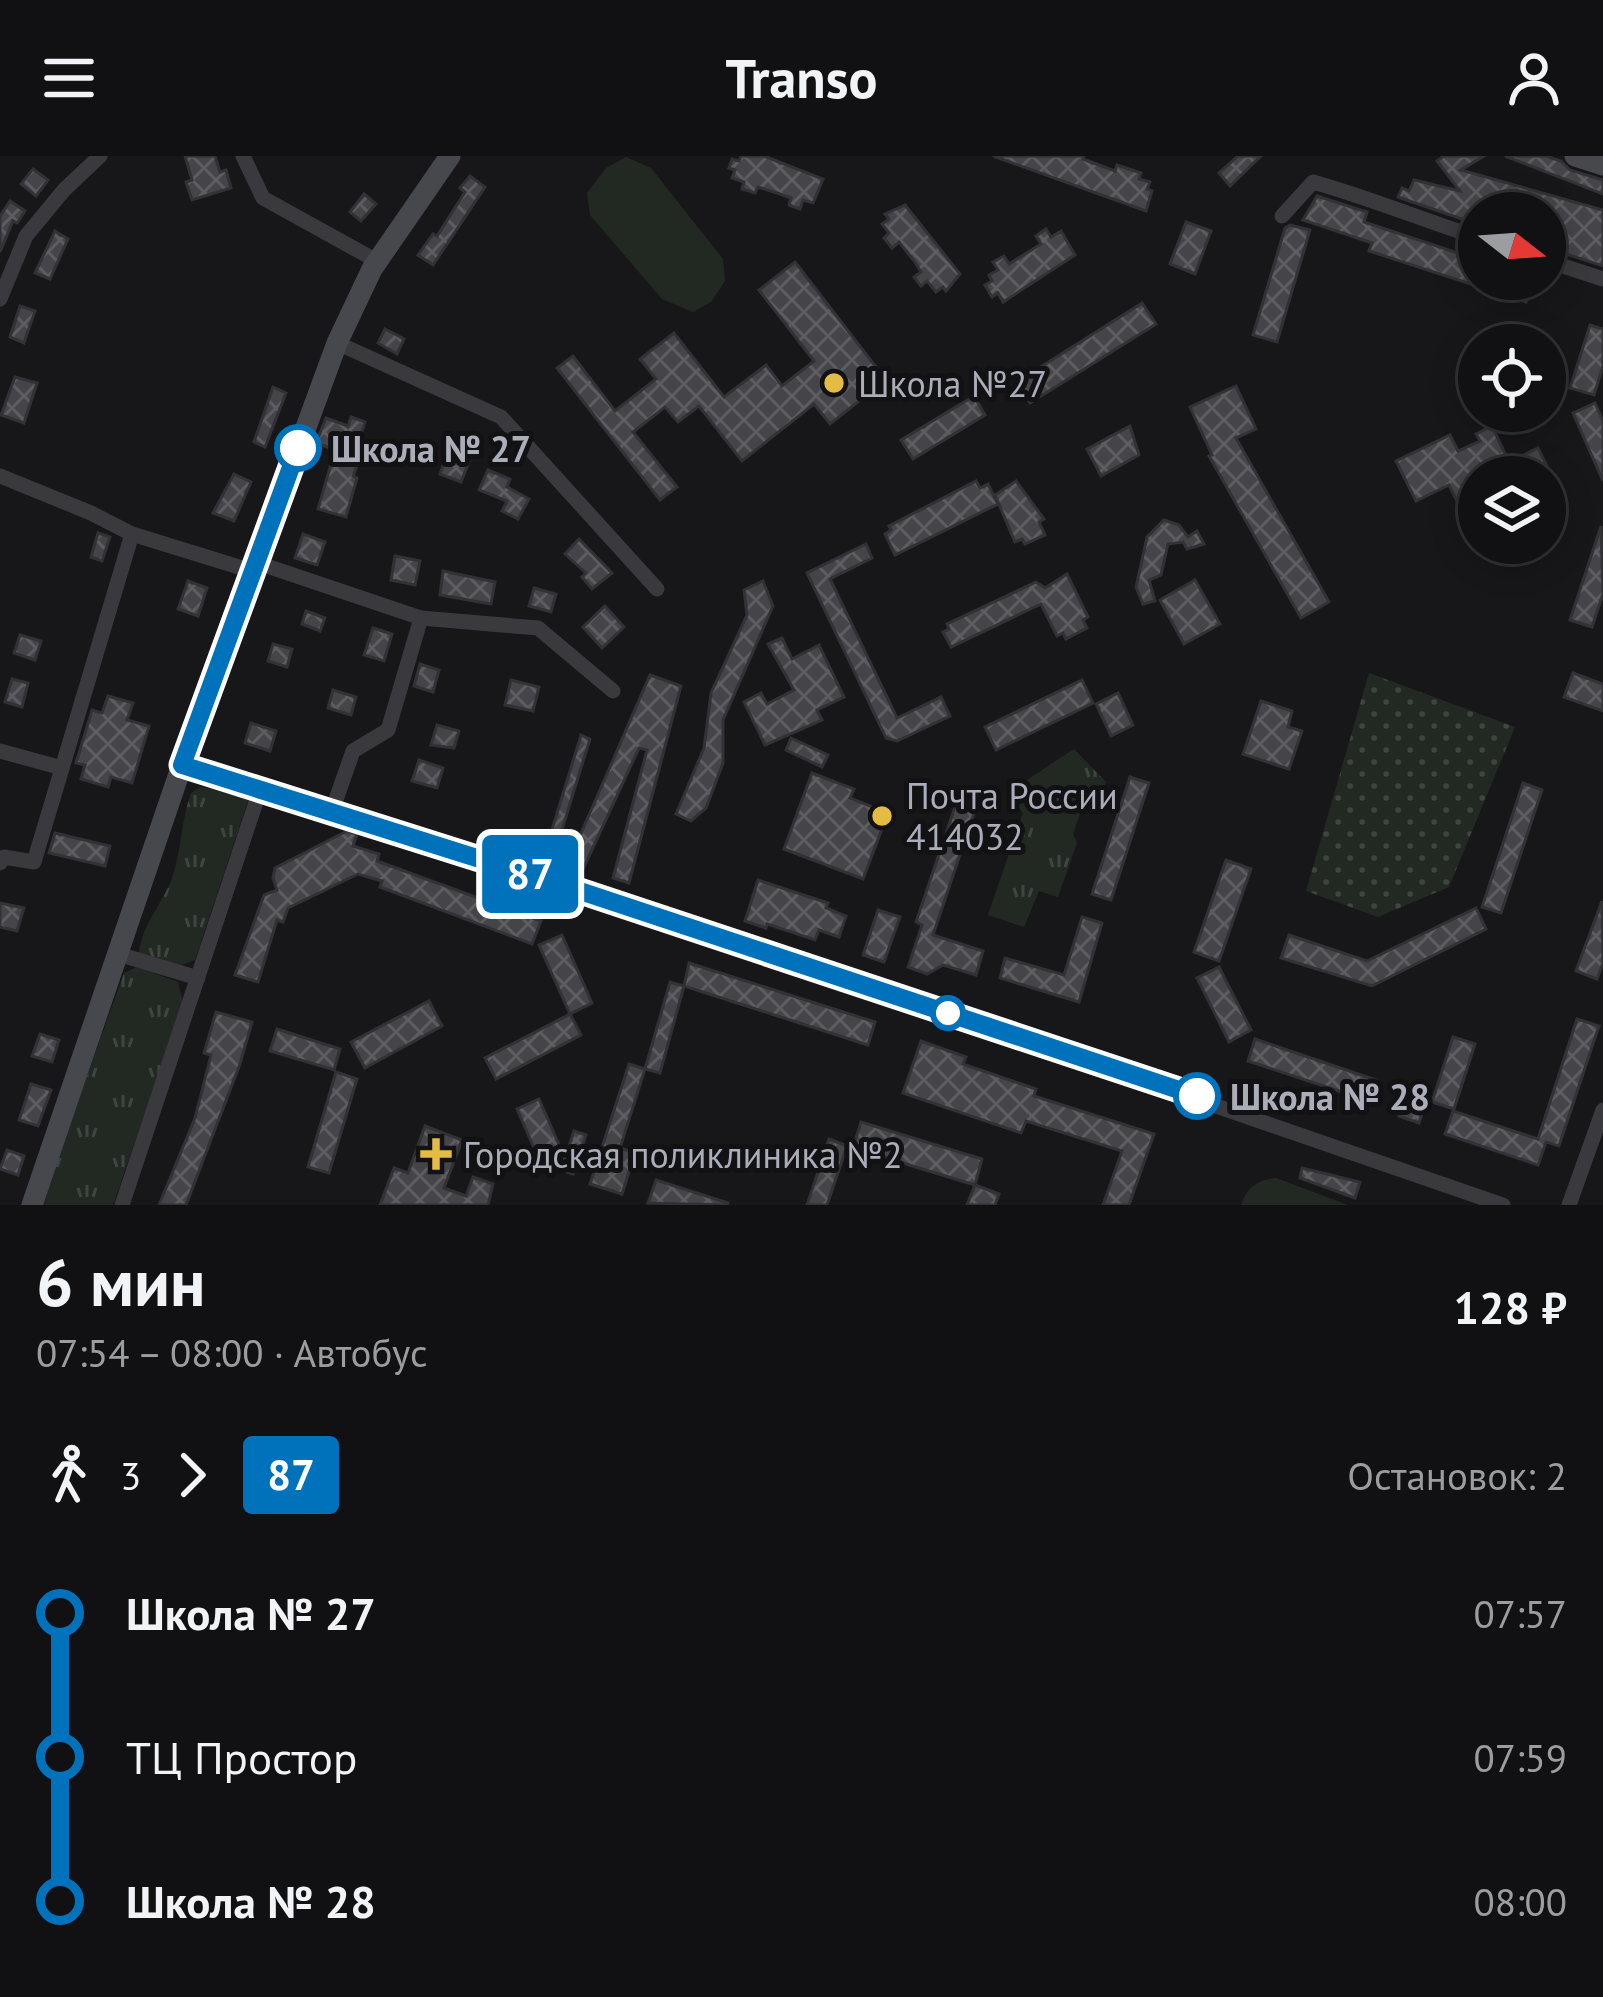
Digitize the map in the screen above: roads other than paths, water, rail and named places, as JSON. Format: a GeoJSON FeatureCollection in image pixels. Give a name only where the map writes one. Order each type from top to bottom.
{"type":"FeatureCollection","features":[{"type":"Feature","properties":{"kind":"main road"},"geometry":{"type":"LineString","coordinates":[[32,1205],[182,765],[337,343],[377,261],[450,156]]}},
{"type":"Feature","properties":{"kind":"main road"},"geometry":{"type":"LineString","coordinates":[[1575,156],[1603,165]]}},
{"type":"Feature","properties":{"kind":"street"},"geometry":{"type":"LineString","coordinates":[[0,299],[26,236],[100,156]]}},
{"type":"Feature","properties":{"kind":"street"},"geometry":{"type":"LineString","coordinates":[[243,156],[263,198],[377,261]]}},
{"type":"Feature","properties":{"kind":"street"},"geometry":{"type":"LineString","coordinates":[[1282,216],[1313,182],[1383,201],[1408,215],[1458,231]]}},
{"type":"Feature","properties":{"kind":"street"},"geometry":{"type":"LineString","coordinates":[[1566,267],[1603,279]]}},
{"type":"Feature","properties":{"kind":"street"},"geometry":{"type":"LineString","coordinates":[[337,343],[501,417],[657,590]]}},
{"type":"Feature","properties":{"kind":"street"},"geometry":{"type":"LineString","coordinates":[[0,476],[131,534],[421,618],[538,628],[613,691]]}},
{"type":"Feature","properties":{"kind":"street"},"geometry":{"type":"LineString","coordinates":[[0,862],[4,857],[34,862],[131,534]]}},
{"type":"Feature","properties":{"kind":"street"},"geometry":{"type":"LineString","coordinates":[[332,811],[353,751],[388,730],[421,618]]}},
{"type":"Feature","properties":{"kind":"street"},"geometry":{"type":"LineString","coordinates":[[0,751],[62,768]]}},
{"type":"Feature","properties":{"kind":"street"},"geometry":{"type":"LineString","coordinates":[[182,765],[1197,1096],[1503,1205]]}},
{"type":"Feature","properties":{"kind":"street"},"geometry":{"type":"LineString","coordinates":[[122,1205],[260,790]]}},
{"type":"Feature","properties":{"kind":"street"},"geometry":{"type":"LineString","coordinates":[[118,954],[198,978]]}},
{"type":"Feature","properties":{"kind":"street"},"geometry":{"type":"LineString","coordinates":[[1568,1205],[1603,1110]]}},
{"type":"Feature","properties":{"kind":"place","name":"Школа №27"},"geometry":{"type":"Point","coordinates":[834,383]}},
{"type":"Feature","properties":{"kind":"place","name":"Школа № 27"},"geometry":{"type":"Point","coordinates":[298,448]}},
{"type":"Feature","properties":{"kind":"place","name":"Почта России 414032"},"geometry":{"type":"Point","coordinates":[882,816]}},
{"type":"Feature","properties":{"kind":"place","name":"Школа № 28"},"geometry":{"type":"Point","coordinates":[1197,1096]}},
{"type":"Feature","properties":{"kind":"place","name":"Городская поликлиника №2"},"geometry":{"type":"Point","coordinates":[436,1154]}}]}
